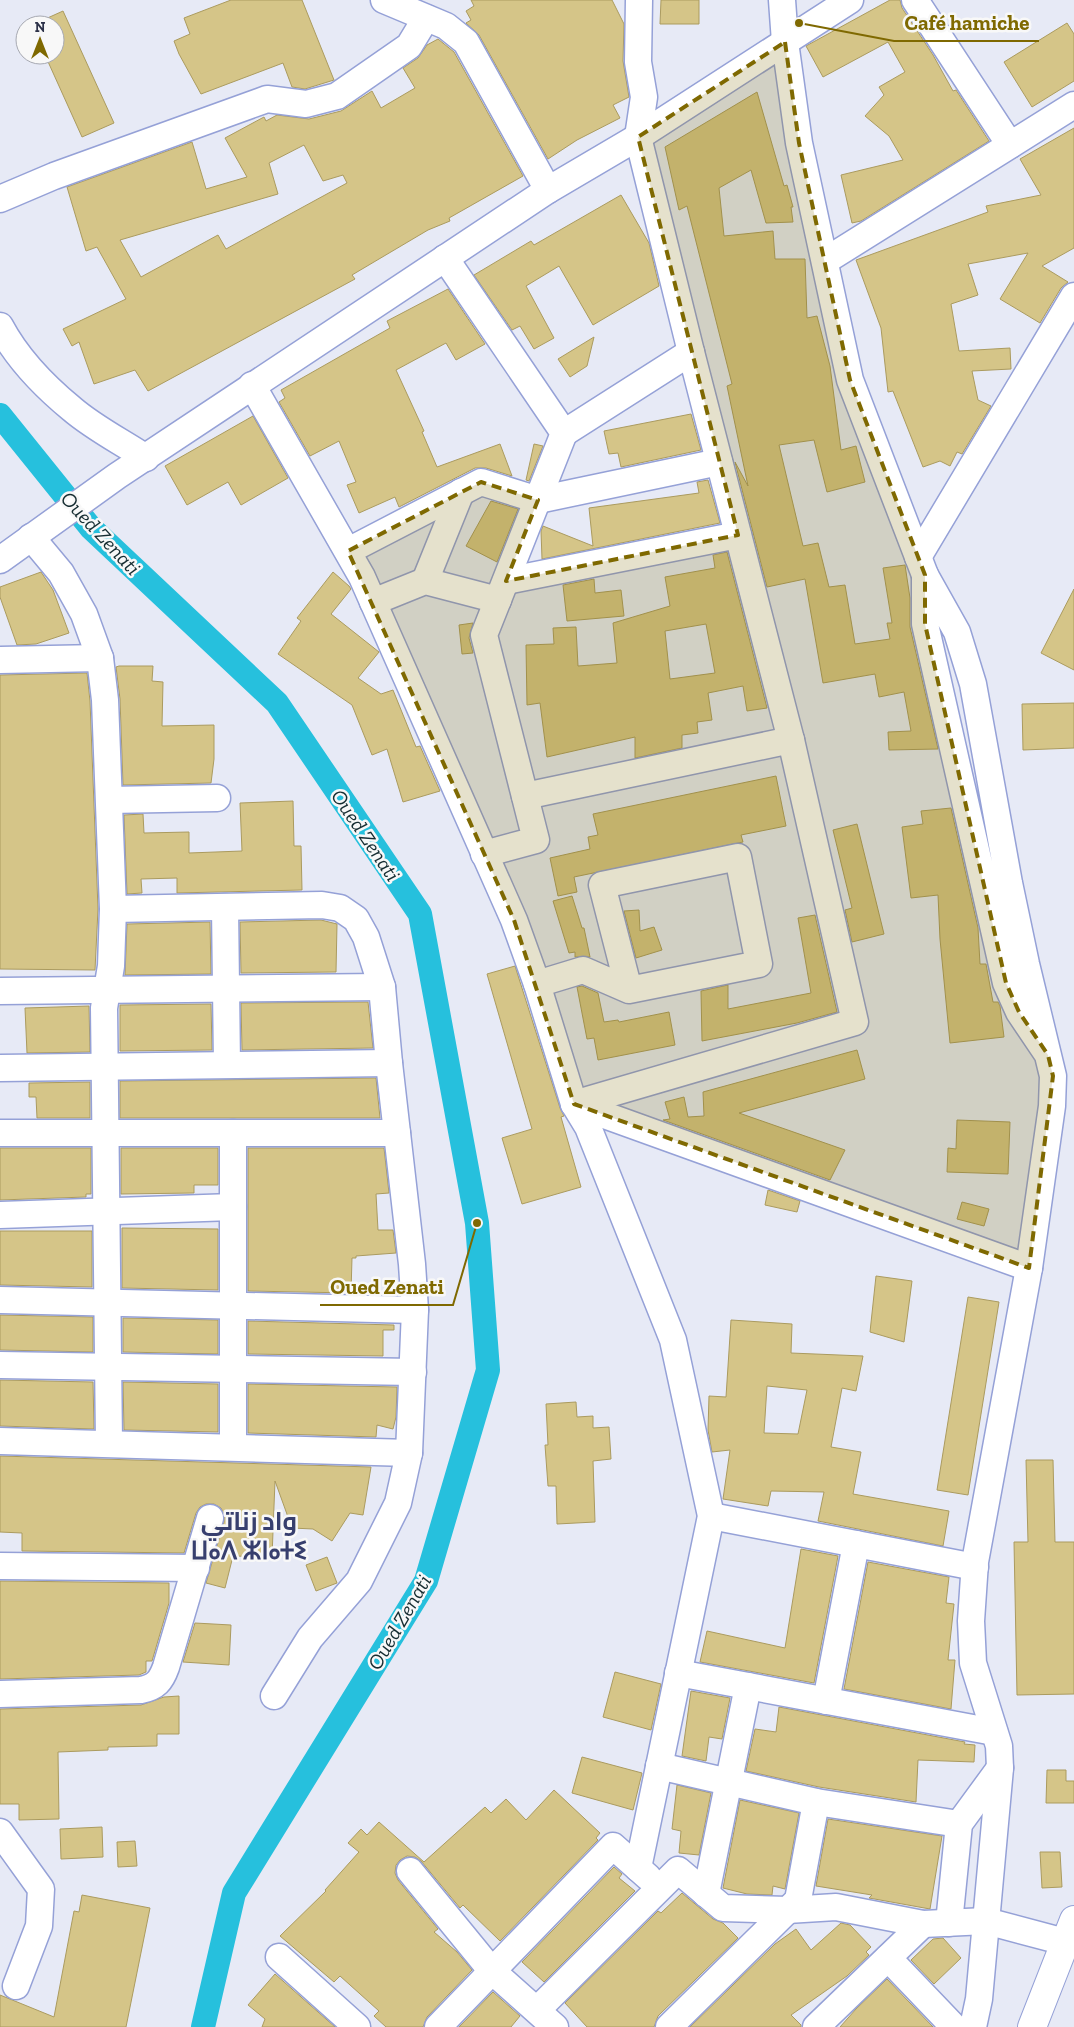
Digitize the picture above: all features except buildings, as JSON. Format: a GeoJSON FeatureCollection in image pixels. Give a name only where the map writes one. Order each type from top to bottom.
{"type":"FeatureCollection","features":[{"type":"Feature","properties":{"kind":"main road"},"geometry":{"type":"LineString","coordinates":[[1032,2025],[1070,1931]]}},
{"type":"Feature","properties":{"kind":"street"},"geometry":{"type":"LineString","coordinates":[[384,0],[446,26],[466,42],[548,190]]}},
{"type":"Feature","properties":{"kind":"street"},"geometry":{"type":"LineString","coordinates":[[574,1104],[855,1022],[791,740],[691,352],[638,137],[644,97],[638,62],[639,0]]}},
{"type":"Feature","properties":{"kind":"street"},"geometry":{"type":"LineString","coordinates":[[782,0],[785,42],[799,143],[850,380],[922,566],[957,632],[973,684],[1011,892],[1053,1076],[1052,1106],[1029,1268],[975,1566],[971,1621],[973,1663],[998,1746],[1000,1768],[979,1999],[973,2027]]}},
{"type":"Feature","properties":{"kind":"street"},"geometry":{"type":"LineString","coordinates":[[2,555],[37,533],[117,476],[548,190],[638,137],[850,0]]}},
{"type":"Feature","properties":{"kind":"street"},"geometry":{"type":"LineString","coordinates":[[915,0],[1010,145]]}},
{"type":"Feature","properties":{"kind":"street"},"geometry":{"type":"LineString","coordinates":[[0,198],[54,176],[267,99],[306,104],[337,96],[409,46],[426,18]]}},
{"type":"Feature","properties":{"kind":"street"},"geometry":{"type":"LineString","coordinates":[[824,261],[1074,105]]}},
{"type":"Feature","properties":{"kind":"street"},"geometry":{"type":"LineString","coordinates":[[445,258],[564,433]]}},
{"type":"Feature","properties":{"kind":"street"},"geometry":{"type":"LineString","coordinates":[[922,566],[1074,296]]}},
{"type":"Feature","properties":{"kind":"street"},"geometry":{"type":"LineString","coordinates":[[0,326],[11,346],[42,381],[73,410],[146,458]]}},
{"type":"Feature","properties":{"kind":"street"},"geometry":{"type":"LineString","coordinates":[[484,854],[536,840],[484,634],[564,433],[691,352]]}},
{"type":"Feature","properties":{"kind":"street"},"geometry":{"type":"LineString","coordinates":[[252,386],[362,577],[514,920],[537,984],[574,1104],[588,1127],[673,1340],[711,1516],[638,1868]]}},
{"type":"Feature","properties":{"kind":"street"},"geometry":{"type":"LineString","coordinates":[[348,551],[481,482],[538,500],[719,462]]}},
{"type":"Feature","properties":{"kind":"street"},"geometry":{"type":"LineString","coordinates":[[425,580],[461,492]]}},
{"type":"Feature","properties":{"kind":"street"},"geometry":{"type":"LineString","coordinates":[[37,533],[84,614],[100,658],[105,700],[113,909],[111,966],[105,990],[104,1008],[109,1443]]}},
{"type":"Feature","properties":{"kind":"street"},"geometry":{"type":"LineString","coordinates":[[373,602],[425,580],[502,591],[738,535]]}},
{"type":"Feature","properties":{"kind":"street"},"geometry":{"type":"LineString","coordinates":[[0,660],[100,658]]}},
{"type":"Feature","properties":{"kind":"street"},"geometry":{"type":"LineString","coordinates":[[525,796],[791,740]]}},
{"type":"Feature","properties":{"kind":"street"},"geometry":{"type":"LineString","coordinates":[[109,800],[217,798]]}},
{"type":"Feature","properties":{"kind":"street"},"geometry":{"type":"LineString","coordinates":[[537,984],[583,970],[629,990],[759,964],[738,857],[602,885],[629,990]]}},
{"type":"Feature","properties":{"kind":"street"},"geometry":{"type":"LineString","coordinates":[[113,909],[322,905],[340,908],[356,918],[366,937],[382,988],[412,1264],[415,1310],[409,1454],[398,1503],[359,1581],[310,1638],[274,1696]]}},
{"type":"Feature","properties":{"kind":"street"},"geometry":{"type":"LineString","coordinates":[[225,907],[227,1065]]}},
{"type":"Feature","properties":{"kind":"street"},"geometry":{"type":"LineString","coordinates":[[0,991],[382,988]]}},
{"type":"Feature","properties":{"kind":"street"},"geometry":{"type":"LineString","coordinates":[[0,1068],[389,1063]]}},
{"type":"Feature","properties":{"kind":"street"},"geometry":{"type":"LineString","coordinates":[[574,1104],[1029,1268]]}},
{"type":"Feature","properties":{"kind":"street"},"geometry":{"type":"LineString","coordinates":[[0,1133],[397,1133]]}},
{"type":"Feature","properties":{"kind":"street"},"geometry":{"type":"LineString","coordinates":[[232,1133],[234,1447]]}},
{"type":"Feature","properties":{"kind":"street"},"geometry":{"type":"LineString","coordinates":[[0,1215],[232,1207]]}},
{"type":"Feature","properties":{"kind":"street"},"geometry":{"type":"LineString","coordinates":[[0,1300],[415,1310]]}},
{"type":"Feature","properties":{"kind":"street"},"geometry":{"type":"LineString","coordinates":[[0,1365],[413,1372]]}},
{"type":"Feature","properties":{"kind":"street"},"geometry":{"type":"LineString","coordinates":[[0,1441],[409,1454]]}},
{"type":"Feature","properties":{"kind":"street"},"geometry":{"type":"LineString","coordinates":[[711,1516],[975,1566]]}},
{"type":"Feature","properties":{"kind":"street"},"geometry":{"type":"LineString","coordinates":[[0,1694],[141,1690],[152,1688],[162,1679],[210,1518]]}},
{"type":"Feature","properties":{"kind":"street"},"geometry":{"type":"LineString","coordinates":[[826,1701],[856,1544]]}},
{"type":"Feature","properties":{"kind":"street"},"geometry":{"type":"LineString","coordinates":[[0,1566],[196,1568]]}},
{"type":"Feature","properties":{"kind":"street"},"geometry":{"type":"LineString","coordinates":[[678,1673],[994,1732]]}},
{"type":"Feature","properties":{"kind":"street"},"geometry":{"type":"LineString","coordinates":[[706,1894],[748,1686]]}},
{"type":"Feature","properties":{"kind":"street"},"geometry":{"type":"LineString","coordinates":[[659,1766],[816,1802],[959,1824]]}},
{"type":"Feature","properties":{"kind":"street"},"geometry":{"type":"LineString","coordinates":[[949,1923],[959,1824],[1000,1768]]}},
{"type":"Feature","properties":{"kind":"street"},"geometry":{"type":"LineString","coordinates":[[669,2027],[798,1900],[816,1802]]}},
{"type":"Feature","properties":{"kind":"street"},"geometry":{"type":"LineString","coordinates":[[0,1832],[41,1889],[39,1926],[16,1986]]}},
{"type":"Feature","properties":{"kind":"street"},"geometry":{"type":"LineString","coordinates":[[438,2027],[613,1846],[660,1888]]}},
{"type":"Feature","properties":{"kind":"street"},"geometry":{"type":"LineString","coordinates":[[410,1871],[492,1970],[542,2020],[678,1870],[723,1908],[787,1910],[836,1907],[923,1924],[986,1921],[1070,1931]]}},
{"type":"Feature","properties":{"kind":"street"},"geometry":{"type":"LineString","coordinates":[[816,2027],[923,1924]]}},
{"type":"Feature","properties":{"kind":"street"},"geometry":{"type":"LineString","coordinates":[[279,1957],[357,2027]]}},
{"type":"Feature","properties":{"kind":"street"},"geometry":{"type":"LineString","coordinates":[[888,1958],[954,2027]]}},
{"type":"Feature","properties":{"kind":"highlighted area"},"geometry":{"type":"Polygon","coordinates":[[[785,42],[799,143],[850,380],[925,575],[925,624],[1006,983],[1019,1012],[1048,1055],[1053,1076],[1029,1268],[574,1104],[514,920],[348,551],[481,482],[538,500],[506,581],[738,535],[638,137],[785,42]]]}},
{"type":"Feature","properties":{"kind":"waterway","name":"Oued Zenati"},"geometry":{"type":"LineString","coordinates":[[0,415],[91,528],[277,703],[420,914],[477,1223],[488,1370],[426,1581],[234,1893],[203,2027]]}},
{"type":"Feature","properties":{"kind":"place","name":"Café hamiche"},"geometry":{"type":"Point","coordinates":[799,23]}},
{"type":"Feature","properties":{"kind":"place","name":"Oued Zenati"},"geometry":{"type":"Point","coordinates":[477,1223]}},
{"type":"Feature","properties":{"kind":"district","name":"واد زناتي ⵡⴰⴷ ⵣⵏⴰⵜⵉ"},"geometry":{"type":"Point","coordinates":[249,1536]}}]}
